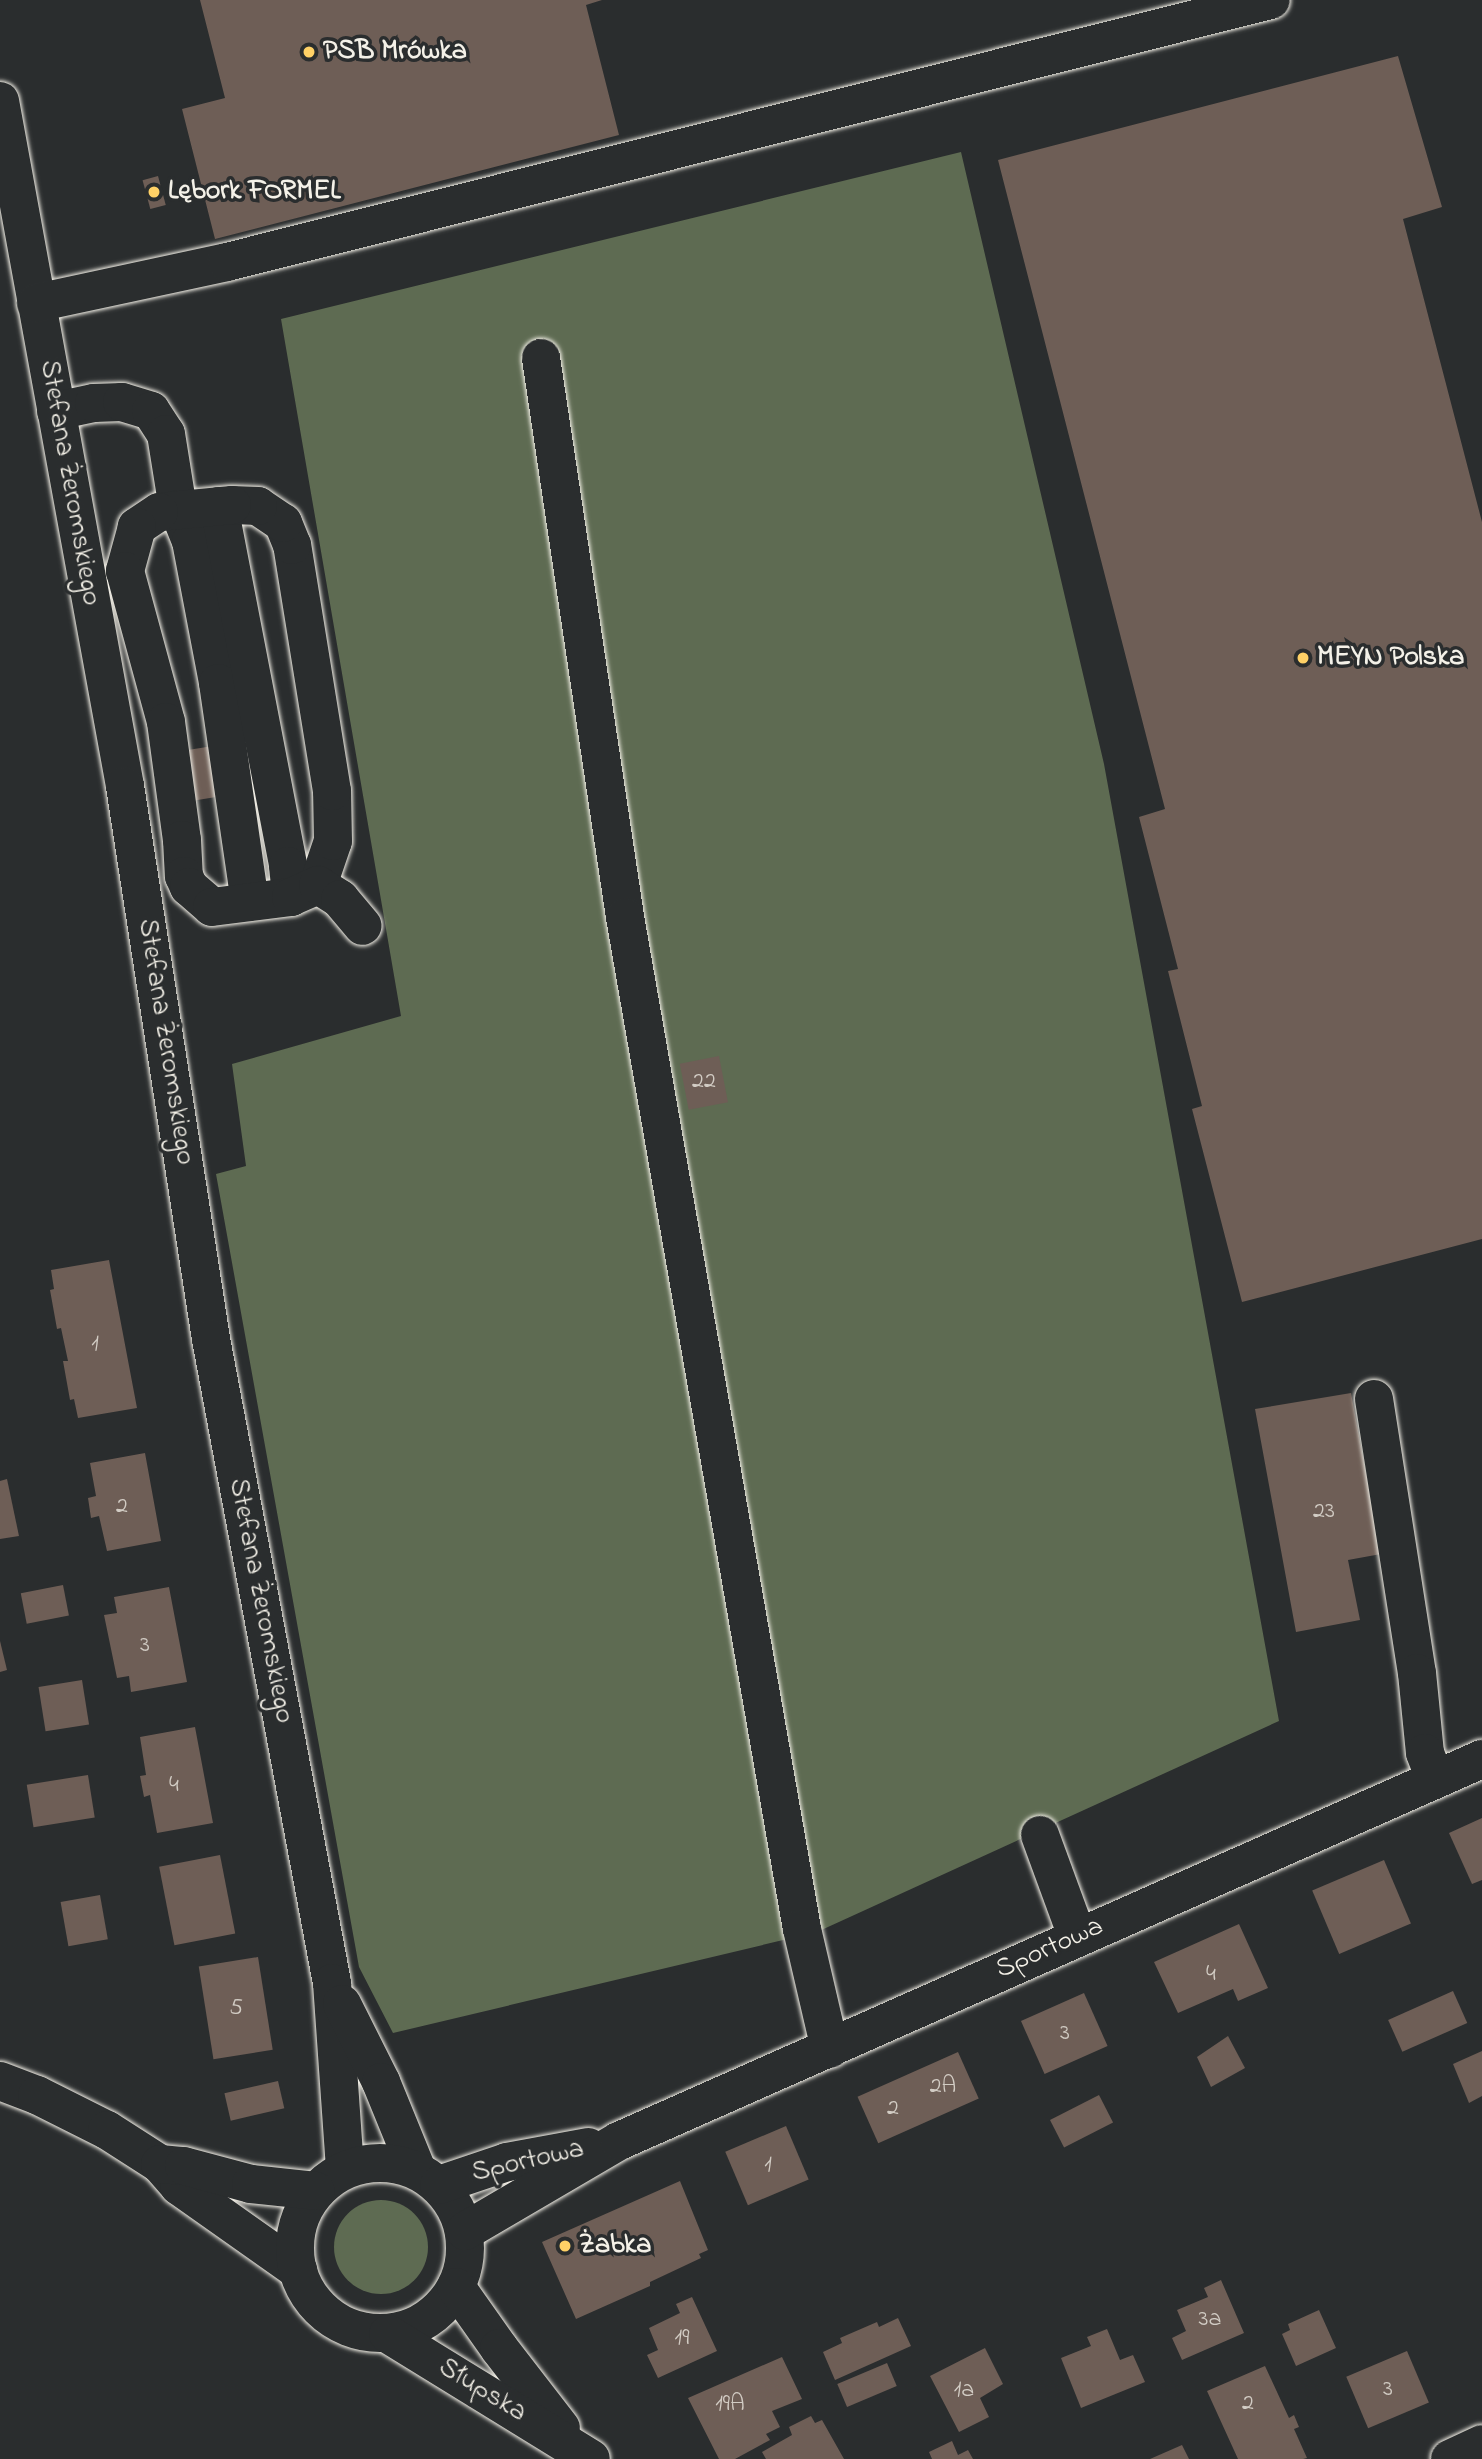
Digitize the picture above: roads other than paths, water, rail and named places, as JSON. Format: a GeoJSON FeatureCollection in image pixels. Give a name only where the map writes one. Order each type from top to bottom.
{"type":"FeatureCollection","features":[{"type":"Feature","properties":{"kind":"street"},"geometry":{"type":"LineString","coordinates":[[36,303],[227,262],[1271,0]]}},
{"type":"Feature","properties":{"kind":"street","name":"Stefana Żeromskiego"},"geometry":{"type":"LineString","coordinates":[[0,101],[125,786],[211,1339],[331,1983],[330,2180]]}},
{"type":"Feature","properties":{"kind":"street"},"geometry":{"type":"LineString","coordinates":[[541,358],[646,1040],[799,1915],[830,2049]]}},
{"type":"Feature","properties":{"kind":"street"},"geometry":{"type":"LineString","coordinates":[[56,411],[94,403],[122,402],[151,411],[166,434],[178,509],[191,541],[218,683],[250,902]]}},
{"type":"Feature","properties":{"kind":"street"},"geometry":{"type":"LineString","coordinates":[[219,506],[288,866],[304,891]]}},
{"type":"Feature","properties":{"kind":"street"},"geometry":{"type":"LineString","coordinates":[[304,891],[333,841],[332,792],[292,545],[283,523],[271,512],[258,506],[219,506],[159,512],[136,527],[125,571],[166,722],[183,840],[184,876],[189,887],[212,907],[304,891],[340,899],[363,926]]}},
{"type":"Feature","properties":{"kind":"street"},"geometry":{"type":"LineString","coordinates":[[1374,1399],[1416,1673],[1425,1754],[1436,1779]]}},
{"type":"Feature","properties":{"kind":"street","name":"Sportowa"},"geometry":{"type":"LineString","coordinates":[[465,2231],[619,2141],[1482,1759]]}},
{"type":"Feature","properties":{"kind":"street"},"geometry":{"type":"LineString","coordinates":[[1040,1835],[1077,1936]]}},
{"type":"Feature","properties":{"kind":"street","name":"Stefana Żeromskiego"},"geometry":{"type":"LineString","coordinates":[[331,1983],[428,2178]]}},
{"type":"Feature","properties":{"kind":"street"},"geometry":{"type":"LineString","coordinates":[[0,2081],[37,2095],[107,2130],[160,2164],[178,2186],[298,2270]]}},
{"type":"Feature","properties":{"kind":"street","name":"Sportowa"},"geometry":{"type":"LineString","coordinates":[[428,2178],[619,2141]]}},
{"type":"Feature","properties":{"kind":"street"},"geometry":{"type":"LineString","coordinates":[[160,2164],[184,2166],[251,2184],[330,2180],[365,2164],[392,2163],[428,2178],[459,2214],[465,2231],[465,2260],[457,2287],[439,2310],[416,2326],[388,2333],[364,2332],[342,2325],[322,2311],[307,2292],[298,2270],[295,2242],[301,2215],[330,2180]]}},
{"type":"Feature","properties":{"kind":"street","name":"Słupska"},"geometry":{"type":"LineString","coordinates":[[457,2287],[499,2348],[584,2453]]}},
{"type":"Feature","properties":{"kind":"street","name":"Słupska"},"geometry":{"type":"LineString","coordinates":[[388,2333],[584,2453]]}},
{"type":"Feature","properties":{"kind":"street"},"geometry":{"type":"LineString","coordinates":[[1450,2459],[1482,2444]]}},
{"type":"Feature","properties":{"kind":"place","name":"PSB Mrówka"},"geometry":{"type":"Point","coordinates":[309,52]}},
{"type":"Feature","properties":{"kind":"place","name":"Lębork FORMEL"},"geometry":{"type":"Point","coordinates":[154,192]}},
{"type":"Feature","properties":{"kind":"place","name":"MEYN Polska"},"geometry":{"type":"Point","coordinates":[1303,658]}},
{"type":"Feature","properties":{"kind":"place","name":"Żabka"},"geometry":{"type":"Point","coordinates":[565,2246]}}]}
